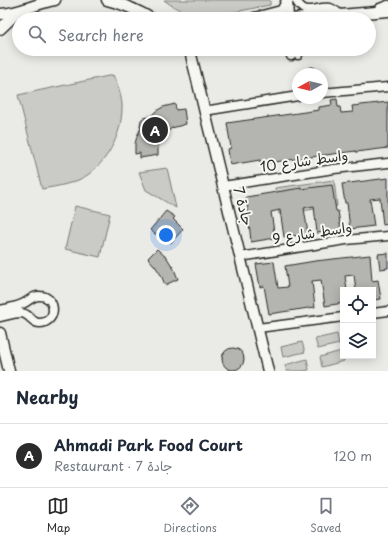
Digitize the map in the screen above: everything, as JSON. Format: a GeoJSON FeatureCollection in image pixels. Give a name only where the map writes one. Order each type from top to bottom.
{"type":"FeatureCollection","features":[{"type":"Feature","properties":{"kind":"main road"},"geometry":{"type":"LineString","coordinates":[[15,12],[55,0]]}},
{"type":"Feature","properties":{"kind":"main road"},"geometry":{"type":"LineString","coordinates":[[107,0],[139,12]]}},
{"type":"Feature","properties":{"kind":"main road"},"geometry":{"type":"LineString","coordinates":[[131,0],[144,12]]}},
{"type":"Feature","properties":{"kind":"main road"},"geometry":{"type":"LineString","coordinates":[[374,12],[388,11]]}},
{"type":"Feature","properties":{"kind":"main road"},"geometry":{"type":"LineString","coordinates":[[0,14],[12,13]]}},
{"type":"Feature","properties":{"kind":"main road"},"geometry":{"type":"LineString","coordinates":[[0,29],[12,18]]}},
{"type":"Feature","properties":{"kind":"main road","name":"جادة 7"},"geometry":{"type":"LineString","coordinates":[[192,56],[204,111],[224,186],[268,371]]}},
{"type":"Feature","properties":{"kind":"main road"},"geometry":{"type":"LineString","coordinates":[[0,333],[9,371]]}},
{"type":"Feature","properties":{"kind":"street"},"geometry":{"type":"LineString","coordinates":[[287,0],[291,12]]}},
{"type":"Feature","properties":{"kind":"street"},"geometry":{"type":"LineString","coordinates":[[273,12],[280,10],[287,0]]}},
{"type":"Feature","properties":{"kind":"street"},"geometry":{"type":"LineString","coordinates":[[293,12],[294,0]]}},
{"type":"Feature","properties":{"kind":"street"},"geometry":{"type":"LineString","coordinates":[[294,0],[302,9],[331,8],[337,12]]}},
{"type":"Feature","properties":{"kind":"street"},"geometry":{"type":"LineString","coordinates":[[374,12],[388,5]]}},
{"type":"Feature","properties":{"kind":"street"},"geometry":{"type":"LineString","coordinates":[[328,93],[388,87]]}},
{"type":"Feature","properties":{"kind":"street"},"geometry":{"type":"LineString","coordinates":[[204,111],[292,97]]}},
{"type":"Feature","properties":{"kind":"street","name":"واسط شارع 10"},"geometry":{"type":"LineString","coordinates":[[224,186],[334,169],[388,163]]}},
{"type":"Feature","properties":{"kind":"street","name":"واسط شارع 9"},"geometry":{"type":"LineString","coordinates":[[240,257],[346,240],[388,236]]}},
{"type":"Feature","properties":{"kind":"street"},"geometry":{"type":"LineString","coordinates":[[0,310],[24,304],[33,297],[39,295],[50,300],[53,306],[51,317],[49,320],[43,322],[34,322],[26,314],[22,313],[0,317]]}},
{"type":"Feature","properties":{"kind":"street"},"geometry":{"type":"LineString","coordinates":[[376,313],[388,311]]}},
{"type":"Feature","properties":{"kind":"street"},"geometry":{"type":"LineString","coordinates":[[258,328],[340,317]]}},
{"type":"Feature","properties":{"kind":"shaded area"},"geometry":{"type":"Polygon","coordinates":[[[164,0],[270,0],[270,5],[235,12],[186,12],[164,0]]]}},
{"type":"Feature","properties":{"kind":"shaded area"},"geometry":{"type":"Polygon","coordinates":[[[113,75],[121,97],[122,114],[118,134],[109,152],[96,168],[84,177],[66,184],[42,189],[18,95],[113,75]]]}},
{"type":"Feature","properties":{"kind":"shaded area"},"geometry":{"type":"Polygon","coordinates":[[[167,168],[176,208],[146,190],[139,172],[167,168]]]}},
{"type":"Feature","properties":{"kind":"shaded area"},"geometry":{"type":"Polygon","coordinates":[[[334,180],[337,206],[279,214],[275,188],[334,180]]]}},
{"type":"Feature","properties":{"kind":"shaded area"},"geometry":{"type":"Polygon","coordinates":[[[75,206],[110,214],[100,257],[65,249],[75,206]]]}},
{"type":"Feature","properties":{"kind":"shaded area"},"geometry":{"type":"Polygon","coordinates":[[[337,334],[339,344],[318,349],[315,339],[337,334]]]}},
{"type":"Feature","properties":{"kind":"shaded area"},"geometry":{"type":"Polygon","coordinates":[[[302,342],[305,352],[283,357],[281,347],[302,342]]]}},
{"type":"Feature","properties":{"kind":"shaded area"},"geometry":{"type":"Polygon","coordinates":[[[340,351],[340,359],[343,359],[344,361],[322,367],[320,357],[340,351]]]}},
{"type":"Feature","properties":{"kind":"shaded area"},"geometry":{"type":"Polygon","coordinates":[[[307,359],[309,370],[287,371],[285,365],[307,359]]]}},
{"type":"Feature","properties":{"kind":"building"},"geometry":{"type":"Polygon","coordinates":[[[337,99],[338,107],[340,107],[341,113],[353,112],[352,106],[388,102],[388,148],[260,164],[260,160],[230,165],[228,149],[231,148],[227,123],[319,110],[319,107],[332,105],[331,100],[337,99]]]}},
{"type":"Feature","properties":{"kind":"building"},"geometry":{"type":"Polygon","coordinates":[[[175,104],[176,110],[184,109],[186,124],[172,128],[167,132],[160,142],[158,155],[140,158],[140,153],[135,154],[135,144],[141,128],[141,120],[143,118],[150,117],[163,107],[175,104]]]}},
{"type":"Feature","properties":{"kind":"building"},"geometry":{"type":"Polygon","coordinates":[[[388,178],[388,224],[383,225],[380,198],[370,199],[374,226],[350,229],[347,203],[345,203],[342,184],[388,178]]]}},
{"type":"Feature","properties":{"kind":"building"},"geometry":{"type":"Polygon","coordinates":[[[332,185],[341,230],[317,233],[314,206],[304,208],[308,234],[284,237],[280,210],[271,212],[275,238],[251,242],[250,222],[246,197],[301,188],[332,185]]]}},
{"type":"Feature","properties":{"kind":"building"},"geometry":{"type":"Polygon","coordinates":[[[166,211],[175,217],[173,219],[183,229],[171,243],[160,234],[159,237],[150,230],[166,211]]]}},
{"type":"Feature","properties":{"kind":"building"},"geometry":{"type":"Polygon","coordinates":[[[157,249],[167,258],[178,279],[165,285],[161,275],[148,258],[157,249]]]}},
{"type":"Feature","properties":{"kind":"building"},"geometry":{"type":"Polygon","coordinates":[[[388,253],[388,268],[380,269],[378,254],[388,253]]]}},
{"type":"Feature","properties":{"kind":"building"},"geometry":{"type":"Polygon","coordinates":[[[370,255],[372,281],[378,280],[381,299],[376,300],[376,287],[356,287],[354,275],[345,276],[347,287],[340,287],[340,304],[325,306],[321,280],[312,281],[315,307],[269,314],[264,286],[260,287],[256,264],[274,262],[278,288],[288,287],[285,266],[370,255]]]}},
{"type":"Feature","properties":{"kind":"building"},"geometry":{"type":"Polygon","coordinates":[[[233,348],[237,349],[243,355],[243,363],[237,369],[233,370],[229,369],[223,363],[222,359],[223,355],[229,349],[233,348]]]}},
{"type":"Feature","properties":{"kind":"place","name":"Ahmadi Park Food Court"},"geometry":{"type":"Point","coordinates":[155,130]}}]}
